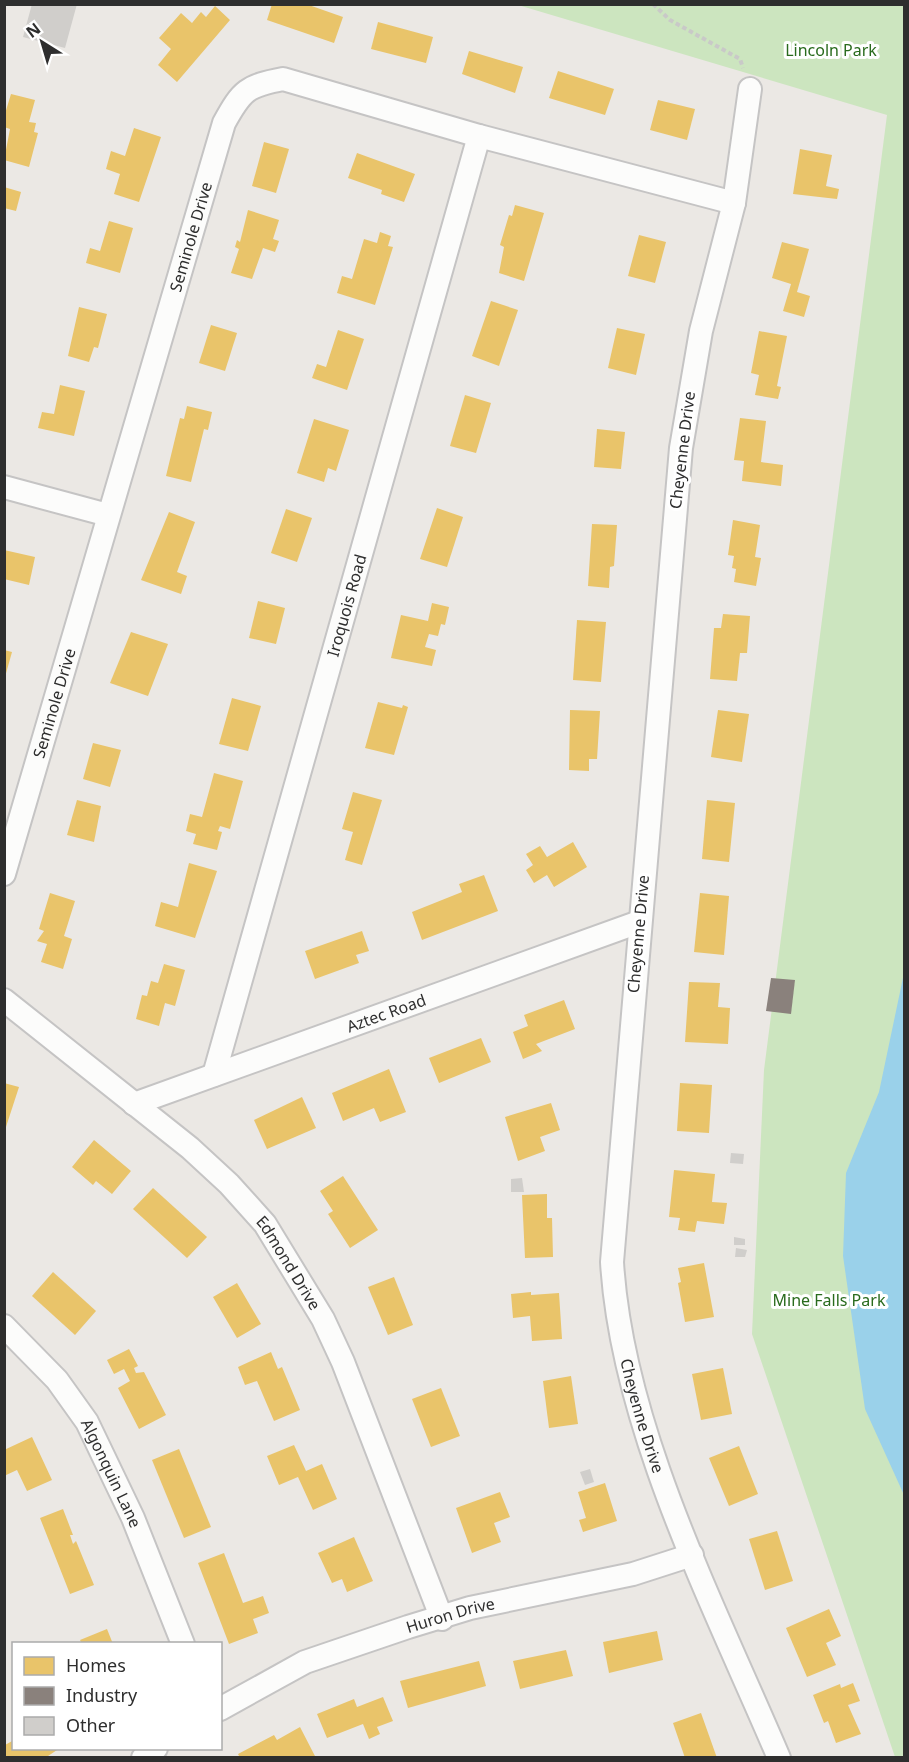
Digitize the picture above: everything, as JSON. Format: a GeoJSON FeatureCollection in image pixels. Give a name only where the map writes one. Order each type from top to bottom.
{"type":"FeatureCollection","features":[{"type":"Feature","properties":{"kind":"street","name":"Seminole Drive"},"geometry":{"type":"LineString","coordinates":[[4,874],[224,123],[236,102],[255,84],[284,79],[479,136],[734,203]]}},
{"type":"Feature","properties":{"kind":"street","name":"Cheyenne Drive"},"geometry":{"type":"LineString","coordinates":[[750,89],[734,203],[701,331],[683,437],[612,1242],[613,1282],[626,1352],[649,1438],[692,1555],[779,1758]]}},
{"type":"Feature","properties":{"kind":"street","name":"Iroquois Road"},"geometry":{"type":"LineString","coordinates":[[214,1075],[479,136]]}},
{"type":"Feature","properties":{"kind":"street"},"geometry":{"type":"LineString","coordinates":[[4,487],[108,515]]}},
{"type":"Feature","properties":{"kind":"street","name":"Aztec Road"},"geometry":{"type":"LineString","coordinates":[[134,1104],[639,922]]}},
{"type":"Feature","properties":{"kind":"street","name":"Edmond Drive"},"geometry":{"type":"LineString","coordinates":[[4,1000],[190,1148],[229,1184],[265,1224],[323,1318],[343,1362],[442,1619]]}},
{"type":"Feature","properties":{"kind":"street","name":"Algonquin Lane"},"geometry":{"type":"LineString","coordinates":[[4,1326],[57,1380],[87,1422],[133,1518],[182,1642]]}},
{"type":"Feature","properties":{"kind":"street","name":"Huron Drive"},"geometry":{"type":"LineString","coordinates":[[222,1708],[305,1662],[470,1608],[641,1572],[692,1555]]}},
{"type":"Feature","properties":{"kind":"path"},"geometry":{"type":"LineString","coordinates":[[653,4],[670,20],[740,59],[750,89]]}},
{"type":"Feature","properties":{"kind":"green space","name":"Mine Falls Park"},"geometry":{"type":"Polygon","coordinates":[[[518,5],[904,5],[904,1757],[895,1757],[752,1334],[764,1070],[887,115],[518,5]]]}},
{"type":"Feature","properties":{"kind":"water"},"geometry":{"type":"Polygon","coordinates":[[[904,973],[904,1495],[865,1409],[843,1256],[846,1173],[879,1092],[904,973]]]}},
{"type":"Feature","properties":{"kind":"building: Homes"},"geometry":{"type":"Polygon","coordinates":[[[272,4],[306,4],[343,17],[334,43],[267,20],[272,4]]]}},
{"type":"Feature","properties":{"kind":"building: Homes"},"geometry":{"type":"Polygon","coordinates":[[[215,6],[230,20],[177,82],[158,65],[171,49],[159,38],[181,13],[192,23],[201,12],[206,17],[215,6]]]}},
{"type":"Feature","properties":{"kind":"building: Homes"},"geometry":{"type":"Polygon","coordinates":[[[378,22],[433,37],[426,63],[371,49],[378,22]]]}},
{"type":"Feature","properties":{"kind":"building: Homes"},"geometry":{"type":"Polygon","coordinates":[[[469,51],[523,67],[515,93],[462,74],[469,51]]]}},
{"type":"Feature","properties":{"kind":"building: Homes"},"geometry":{"type":"Polygon","coordinates":[[[558,71],[614,89],[605,115],[549,98],[558,71]]]}},
{"type":"Feature","properties":{"kind":"building: Homes"},"geometry":{"type":"Polygon","coordinates":[[[11,94],[35,100],[29,122],[36,123],[34,132],[38,133],[29,167],[4,160],[10,129],[4,127],[4,117],[11,94]]]}},
{"type":"Feature","properties":{"kind":"building: Homes"},"geometry":{"type":"Polygon","coordinates":[[[658,100],[695,109],[687,140],[650,130],[658,100]]]}},
{"type":"Feature","properties":{"kind":"building: Homes"},"geometry":{"type":"Polygon","coordinates":[[[134,128],[161,137],[139,202],[114,194],[120,174],[106,169],[111,151],[125,156],[134,128]]]}},
{"type":"Feature","properties":{"kind":"building: Homes"},"geometry":{"type":"Polygon","coordinates":[[[264,142],[289,149],[276,193],[252,186],[264,142]]]}},
{"type":"Feature","properties":{"kind":"building: Homes"},"geometry":{"type":"Polygon","coordinates":[[[800,149],[832,155],[826,186],[839,189],[837,199],[793,194],[800,149]]]}},
{"type":"Feature","properties":{"kind":"building: Homes"},"geometry":{"type":"Polygon","coordinates":[[[357,153],[415,174],[404,202],[381,194],[382,190],[348,178],[357,153]]]}},
{"type":"Feature","properties":{"kind":"building: Homes"},"geometry":{"type":"Polygon","coordinates":[[[4,187],[21,192],[16,211],[4,208],[4,187]]]}},
{"type":"Feature","properties":{"kind":"building: Homes"},"geometry":{"type":"Polygon","coordinates":[[[515,205],[544,213],[524,281],[499,273],[504,247],[500,245],[509,215],[512,216],[515,205]]]}},
{"type":"Feature","properties":{"kind":"building: Homes"},"geometry":{"type":"Polygon","coordinates":[[[248,210],[279,220],[273,239],[279,241],[275,252],[263,248],[252,279],[231,273],[239,249],[235,247],[237,240],[240,242],[248,210]]]}},
{"type":"Feature","properties":{"kind":"building: Homes"},"geometry":{"type":"Polygon","coordinates":[[[109,221],[133,228],[120,273],[86,263],[90,248],[100,251],[109,221]]]}},
{"type":"Feature","properties":{"kind":"building: Homes"},"geometry":{"type":"Polygon","coordinates":[[[380,232],[391,236],[388,246],[393,247],[375,305],[337,293],[342,276],[352,279],[364,239],[377,243],[380,232]]]}},
{"type":"Feature","properties":{"kind":"building: Homes"},"geometry":{"type":"Polygon","coordinates":[[[639,235],[666,242],[655,283],[628,276],[639,235]]]}},
{"type":"Feature","properties":{"kind":"building: Homes"},"geometry":{"type":"Polygon","coordinates":[[[782,242],[809,249],[797,292],[810,296],[804,317],[783,311],[791,284],[772,278],[782,242]]]}},
{"type":"Feature","properties":{"kind":"building: Homes"},"geometry":{"type":"Polygon","coordinates":[[[491,301],[518,310],[499,366],[472,356],[491,301]]]}},
{"type":"Feature","properties":{"kind":"building: Homes"},"geometry":{"type":"Polygon","coordinates":[[[79,307],[107,314],[98,348],[94,347],[89,362],[68,356],[79,307]]]}},
{"type":"Feature","properties":{"kind":"building: Homes"},"geometry":{"type":"Polygon","coordinates":[[[211,325],[237,333],[225,371],[199,363],[211,325]]]}},
{"type":"Feature","properties":{"kind":"building: Homes"},"geometry":{"type":"Polygon","coordinates":[[[617,328],[645,334],[636,375],[608,368],[617,328]]]}},
{"type":"Feature","properties":{"kind":"building: Homes"},"geometry":{"type":"Polygon","coordinates":[[[338,330],[364,339],[347,390],[312,378],[317,364],[326,367],[338,330]]]}},
{"type":"Feature","properties":{"kind":"building: Homes"},"geometry":{"type":"Polygon","coordinates":[[[759,331],[787,336],[777,386],[781,387],[778,399],[755,395],[759,375],[751,373],[759,331]]]}},
{"type":"Feature","properties":{"kind":"building: Homes"},"geometry":{"type":"Polygon","coordinates":[[[60,385],[85,391],[74,436],[38,428],[42,412],[54,414],[60,385]]]}},
{"type":"Feature","properties":{"kind":"building: Homes"},"geometry":{"type":"Polygon","coordinates":[[[465,395],[491,403],[476,453],[450,446],[465,395]]]}},
{"type":"Feature","properties":{"kind":"building: Homes"},"geometry":{"type":"Polygon","coordinates":[[[187,406],[212,412],[208,430],[204,429],[191,482],[166,476],[180,418],[184,419],[187,406]]]}},
{"type":"Feature","properties":{"kind":"building: Homes"},"geometry":{"type":"Polygon","coordinates":[[[740,418],[766,421],[761,462],[783,465],[781,486],[742,481],[744,461],[734,460],[740,418]]]}},
{"type":"Feature","properties":{"kind":"building: Homes"},"geometry":{"type":"Polygon","coordinates":[[[314,419],[349,430],[336,471],[328,468],[324,482],[297,473],[314,419]]]}},
{"type":"Feature","properties":{"kind":"building: Homes"},"geometry":{"type":"Polygon","coordinates":[[[597,429],[625,432],[621,469],[594,467],[597,429]]]}},
{"type":"Feature","properties":{"kind":"building: Homes"},"geometry":{"type":"Polygon","coordinates":[[[437,508],[463,517],[447,567],[420,559],[437,508]]]}},
{"type":"Feature","properties":{"kind":"building: Homes"},"geometry":{"type":"Polygon","coordinates":[[[286,509],[312,518],[297,562],[271,553],[286,509]]]}},
{"type":"Feature","properties":{"kind":"building: Homes"},"geometry":{"type":"Polygon","coordinates":[[[169,512],[195,522],[177,572],[187,576],[181,594],[141,580],[169,512]]]}},
{"type":"Feature","properties":{"kind":"building: Homes"},"geometry":{"type":"Polygon","coordinates":[[[733,520],[760,525],[755,557],[761,558],[756,586],[734,582],[736,569],[732,568],[734,556],[728,555],[733,520]]]}},
{"type":"Feature","properties":{"kind":"building: Homes"},"geometry":{"type":"Polygon","coordinates":[[[592,524],[617,525],[614,566],[610,567],[609,588],[588,586],[592,524]]]}},
{"type":"Feature","properties":{"kind":"building: Homes"},"geometry":{"type":"Polygon","coordinates":[[[4,550],[35,557],[29,585],[4,579],[4,550]]]}},
{"type":"Feature","properties":{"kind":"building: Homes"},"geometry":{"type":"Polygon","coordinates":[[[258,601],[285,608],[276,644],[249,638],[258,601]]]}},
{"type":"Feature","properties":{"kind":"building: Homes"},"geometry":{"type":"Polygon","coordinates":[[[432,603],[449,607],[445,625],[441,624],[438,636],[429,634],[425,647],[436,650],[432,666],[391,658],[401,615],[428,621],[432,603]]]}},
{"type":"Feature","properties":{"kind":"building: Homes"},"geometry":{"type":"Polygon","coordinates":[[[723,614],[750,616],[747,653],[740,653],[737,681],[710,679],[714,628],[721,628],[723,614]]]}},
{"type":"Feature","properties":{"kind":"building: Homes"},"geometry":{"type":"Polygon","coordinates":[[[577,620],[606,622],[601,682],[573,680],[577,620]]]}},
{"type":"Feature","properties":{"kind":"building: Homes"},"geometry":{"type":"Polygon","coordinates":[[[131,632],[168,644],[148,696],[110,683],[131,632]]]}},
{"type":"Feature","properties":{"kind":"building: Homes"},"geometry":{"type":"Polygon","coordinates":[[[4,650],[12,652],[5,677],[4,677],[4,650]]]}},
{"type":"Feature","properties":{"kind":"building: Homes"},"geometry":{"type":"Polygon","coordinates":[[[232,698],[261,706],[248,751],[219,744],[232,698]]]}},
{"type":"Feature","properties":{"kind":"building: Homes"},"geometry":{"type":"Polygon","coordinates":[[[378,702],[402,708],[403,705],[408,707],[394,755],[365,748],[378,702]]]}},
{"type":"Feature","properties":{"kind":"building: Homes"},"geometry":{"type":"Polygon","coordinates":[[[570,710],[600,711],[597,759],[589,759],[589,771],[569,770],[570,710]]]}},
{"type":"Feature","properties":{"kind":"building: Homes"},"geometry":{"type":"Polygon","coordinates":[[[718,710],[749,714],[742,762],[711,757],[718,710]]]}},
{"type":"Feature","properties":{"kind":"building: Homes"},"geometry":{"type":"Polygon","coordinates":[[[93,743],[121,750],[110,787],[83,779],[93,743]]]}},
{"type":"Feature","properties":{"kind":"building: Homes"},"geometry":{"type":"Polygon","coordinates":[[[214,773],[243,781],[230,829],[220,826],[218,831],[222,832],[217,850],[193,844],[196,834],[186,831],[190,814],[202,817],[214,773]]]}},
{"type":"Feature","properties":{"kind":"building: Homes"},"geometry":{"type":"Polygon","coordinates":[[[353,792],[382,800],[362,865],[345,860],[353,832],[342,829],[353,792]]]}},
{"type":"Feature","properties":{"kind":"building: Homes"},"geometry":{"type":"Polygon","coordinates":[[[77,800],[101,806],[94,842],[67,835],[77,800]]]}},
{"type":"Feature","properties":{"kind":"building: Homes"},"geometry":{"type":"Polygon","coordinates":[[[707,800],[735,803],[729,862],[702,859],[707,800]]]}},
{"type":"Feature","properties":{"kind":"building: Homes"},"geometry":{"type":"Polygon","coordinates":[[[573,842],[587,867],[554,887],[547,875],[534,883],[526,870],[533,865],[526,854],[540,846],[547,857],[573,842]]]}},
{"type":"Feature","properties":{"kind":"building: Homes"},"geometry":{"type":"Polygon","coordinates":[[[189,863],[217,871],[195,938],[155,926],[161,902],[178,907],[189,863]]]}},
{"type":"Feature","properties":{"kind":"building: Homes"},"geometry":{"type":"Polygon","coordinates":[[[484,875],[498,911],[422,940],[412,912],[462,892],[459,884],[484,875]]]}},
{"type":"Feature","properties":{"kind":"building: Homes"},"geometry":{"type":"Polygon","coordinates":[[[50,893],[75,901],[64,936],[72,939],[63,969],[41,962],[47,944],[37,941],[44,931],[39,929],[50,893]]]}},
{"type":"Feature","properties":{"kind":"building: Homes"},"geometry":{"type":"Polygon","coordinates":[[[700,893],[729,896],[724,955],[694,952],[700,893]]]}},
{"type":"Feature","properties":{"kind":"building: Homes"},"geometry":{"type":"Polygon","coordinates":[[[362,931],[369,951],[356,955],[359,963],[315,979],[305,951],[362,931]]]}},
{"type":"Feature","properties":{"kind":"building: Homes"},"geometry":{"type":"Polygon","coordinates":[[[164,964],[185,970],[175,1006],[165,1003],[159,1026],[136,1019],[142,995],[147,996],[151,981],[158,983],[164,964]]]}},
{"type":"Feature","properties":{"kind":"building: Homes"},"geometry":{"type":"Polygon","coordinates":[[[689,982],[720,983],[718,1007],[730,1008],[728,1044],[685,1042],[689,982]]]}},
{"type":"Feature","properties":{"kind":"building: Homes"},"geometry":{"type":"Polygon","coordinates":[[[564,1000],[575,1029],[536,1044],[542,1051],[523,1059],[513,1032],[528,1026],[524,1015],[564,1000]]]}},
{"type":"Feature","properties":{"kind":"building: Homes"},"geometry":{"type":"Polygon","coordinates":[[[481,1038],[491,1062],[439,1083],[429,1058],[481,1038]]]}},
{"type":"Feature","properties":{"kind":"building: Homes"},"geometry":{"type":"Polygon","coordinates":[[[389,1069],[406,1112],[380,1122],[374,1108],[343,1121],[332,1093],[389,1069]]]}},
{"type":"Feature","properties":{"kind":"building: Homes"},"geometry":{"type":"Polygon","coordinates":[[[4,1083],[19,1087],[5,1130],[4,1130],[4,1083]]]}},
{"type":"Feature","properties":{"kind":"building: Homes"},"geometry":{"type":"Polygon","coordinates":[[[680,1083],[712,1085],[709,1133],[677,1131],[680,1083]]]}},
{"type":"Feature","properties":{"kind":"building: Homes"},"geometry":{"type":"Polygon","coordinates":[[[302,1097],[316,1128],[267,1149],[254,1120],[302,1097]]]}},
{"type":"Feature","properties":{"kind":"building: Homes"},"geometry":{"type":"Polygon","coordinates":[[[551,1103],[560,1130],[540,1137],[545,1151],[518,1161],[505,1117],[551,1103]]]}},
{"type":"Feature","properties":{"kind":"building: Homes"},"geometry":{"type":"Polygon","coordinates":[[[94,1140],[131,1171],[112,1194],[96,1181],[93,1185],[72,1167],[94,1140]]]}},
{"type":"Feature","properties":{"kind":"building: Homes"},"geometry":{"type":"Polygon","coordinates":[[[674,1170],[715,1174],[712,1202],[727,1203],[724,1224],[697,1221],[695,1232],[678,1230],[680,1218],[669,1217],[674,1170]]]}},
{"type":"Feature","properties":{"kind":"building: Homes"},"geometry":{"type":"Polygon","coordinates":[[[343,1176],[378,1230],[350,1248],[328,1214],[333,1211],[320,1191],[343,1176]]]}},
{"type":"Feature","properties":{"kind":"building: Homes"},"geometry":{"type":"Polygon","coordinates":[[[153,1188],[207,1237],[187,1258],[133,1209],[153,1188]]]}},
{"type":"Feature","properties":{"kind":"building: Homes"},"geometry":{"type":"Polygon","coordinates":[[[547,1194],[547,1218],[552,1218],[553,1257],[525,1258],[522,1195],[547,1194]]]}},
{"type":"Feature","properties":{"kind":"building: Homes"},"geometry":{"type":"Polygon","coordinates":[[[704,1263],[714,1317],[685,1322],[678,1283],[681,1282],[678,1268],[704,1263]]]}},
{"type":"Feature","properties":{"kind":"building: Homes"},"geometry":{"type":"Polygon","coordinates":[[[53,1272],[96,1311],[75,1335],[32,1296],[53,1272]]]}},
{"type":"Feature","properties":{"kind":"building: Homes"},"geometry":{"type":"Polygon","coordinates":[[[394,1277],[413,1325],[388,1335],[368,1287],[394,1277]]]}},
{"type":"Feature","properties":{"kind":"building: Homes"},"geometry":{"type":"Polygon","coordinates":[[[237,1283],[261,1324],[237,1338],[213,1297],[237,1283]]]}},
{"type":"Feature","properties":{"kind":"building: Homes"},"geometry":{"type":"Polygon","coordinates":[[[531,1292],[531,1295],[559,1293],[562,1339],[532,1341],[530,1316],[513,1318],[511,1294],[531,1292]]]}},
{"type":"Feature","properties":{"kind":"building: Homes"},"geometry":{"type":"Polygon","coordinates":[[[129,1349],[138,1366],[134,1368],[136,1373],[144,1372],[166,1415],[139,1429],[118,1388],[130,1381],[124,1369],[114,1374],[107,1360],[129,1349]]]}},
{"type":"Feature","properties":{"kind":"building: Homes"},"geometry":{"type":"Polygon","coordinates":[[[271,1352],[278,1369],[282,1367],[300,1410],[274,1421],[257,1381],[245,1385],[238,1367],[271,1352]]]}},
{"type":"Feature","properties":{"kind":"building: Homes"},"geometry":{"type":"Polygon","coordinates":[[[723,1368],[732,1414],[701,1420],[692,1374],[723,1368]]]}},
{"type":"Feature","properties":{"kind":"building: Homes"},"geometry":{"type":"Polygon","coordinates":[[[571,1376],[578,1424],[549,1428],[543,1381],[571,1376]]]}},
{"type":"Feature","properties":{"kind":"building: Homes"},"geometry":{"type":"Polygon","coordinates":[[[441,1388],[460,1436],[431,1447],[412,1399],[441,1388]]]}},
{"type":"Feature","properties":{"kind":"building: Homes"},"geometry":{"type":"Polygon","coordinates":[[[32,1437],[52,1480],[27,1491],[17,1470],[4,1476],[4,1450],[32,1437]]]}},
{"type":"Feature","properties":{"kind":"building: Homes"},"geometry":{"type":"Polygon","coordinates":[[[294,1445],[306,1471],[322,1464],[337,1499],[313,1510],[298,1477],[279,1485],[267,1456],[294,1445]]]}},
{"type":"Feature","properties":{"kind":"building: Homes"},"geometry":{"type":"Polygon","coordinates":[[[739,1446],[758,1494],[729,1506],[709,1458],[739,1446]]]}},
{"type":"Feature","properties":{"kind":"building: Homes"},"geometry":{"type":"Polygon","coordinates":[[[179,1449],[211,1527],[184,1538],[152,1460],[179,1449]]]}},
{"type":"Feature","properties":{"kind":"building: Homes"},"geometry":{"type":"Polygon","coordinates":[[[605,1483],[617,1521],[583,1532],[579,1520],[586,1518],[578,1492],[605,1483]]]}},
{"type":"Feature","properties":{"kind":"building: Homes"},"geometry":{"type":"Polygon","coordinates":[[[500,1492],[510,1517],[494,1523],[501,1542],[472,1553],[456,1508],[500,1492]]]}},
{"type":"Feature","properties":{"kind":"building: Homes"},"geometry":{"type":"Polygon","coordinates":[[[63,1509],[73,1535],[70,1535],[73,1544],[76,1541],[94,1585],[70,1594],[40,1518],[63,1509]]]}},
{"type":"Feature","properties":{"kind":"building: Homes"},"geometry":{"type":"Polygon","coordinates":[[[777,1531],[793,1581],[765,1590],[749,1539],[777,1531]]]}},
{"type":"Feature","properties":{"kind":"building: Homes"},"geometry":{"type":"Polygon","coordinates":[[[354,1537],[373,1581],[347,1592],[342,1579],[332,1583],[318,1553],[354,1537]]]}},
{"type":"Feature","properties":{"kind":"building: Homes"},"geometry":{"type":"Polygon","coordinates":[[[224,1553],[243,1603],[263,1596],[269,1613],[253,1619],[258,1633],[229,1644],[198,1563],[224,1553]]]}},
{"type":"Feature","properties":{"kind":"building: Homes"},"geometry":{"type":"Polygon","coordinates":[[[829,1609],[841,1636],[826,1643],[836,1665],[807,1677],[786,1628],[829,1609]]]}},
{"type":"Feature","properties":{"kind":"building: Homes"},"geometry":{"type":"Polygon","coordinates":[[[107,1629],[112,1642],[81,1642],[80,1640],[107,1629]]]}},
{"type":"Feature","properties":{"kind":"building: Homes"},"geometry":{"type":"Polygon","coordinates":[[[657,1631],[663,1660],[609,1673],[603,1642],[657,1631]]]}},
{"type":"Feature","properties":{"kind":"building: Homes"},"geometry":{"type":"Polygon","coordinates":[[[566,1650],[573,1676],[520,1689],[513,1661],[566,1650]]]}},
{"type":"Feature","properties":{"kind":"building: Homes"},"geometry":{"type":"Polygon","coordinates":[[[479,1661],[486,1686],[408,1708],[400,1681],[479,1661]]]}},
{"type":"Feature","properties":{"kind":"building: Homes"},"geometry":{"type":"Polygon","coordinates":[[[853,1683],[860,1701],[848,1705],[861,1734],[836,1743],[828,1721],[824,1723],[813,1695],[840,1684],[841,1688],[853,1683]]]}},
{"type":"Feature","properties":{"kind":"building: Homes"},"geometry":{"type":"Polygon","coordinates":[[[383,1697],[393,1721],[377,1727],[380,1734],[369,1739],[363,1724],[327,1738],[317,1714],[354,1699],[357,1707],[383,1697]]]}},
{"type":"Feature","properties":{"kind":"building: Homes"},"geometry":{"type":"Polygon","coordinates":[[[701,1713],[717,1758],[685,1758],[673,1723],[701,1713]]]}},
{"type":"Feature","properties":{"kind":"building: Homes"},"geometry":{"type":"Polygon","coordinates":[[[300,1727],[316,1758],[240,1758],[238,1754],[274,1735],[277,1740],[300,1727]]]}},
{"type":"Feature","properties":{"kind":"building: Homes"},"geometry":{"type":"Polygon","coordinates":[[[12,1741],[12,1750],[57,1750],[45,1758],[5,1758],[5,1745],[12,1741]]]}},
{"type":"Feature","properties":{"kind":"building: Industry"},"geometry":{"type":"Polygon","coordinates":[[[771,978],[795,980],[791,1014],[766,1011],[771,978]]]}},
{"type":"Feature","properties":{"kind":"building: Other"},"geometry":{"type":"Polygon","coordinates":[[[32,4],[77,4],[65,48],[23,37],[32,4]]]}},
{"type":"Feature","properties":{"kind":"building: Other"},"geometry":{"type":"Polygon","coordinates":[[[731,1153],[744,1154],[743,1164],[730,1163],[731,1153]]]}},
{"type":"Feature","properties":{"kind":"building: Other"},"geometry":{"type":"Polygon","coordinates":[[[522,1178],[524,1192],[511,1192],[511,1179],[522,1178]]]}},
{"type":"Feature","properties":{"kind":"building: Other"},"geometry":{"type":"Polygon","coordinates":[[[734,1237],[745,1239],[745,1245],[734,1245],[734,1237]]]}},
{"type":"Feature","properties":{"kind":"building: Other"},"geometry":{"type":"Polygon","coordinates":[[[736,1248],[747,1250],[745,1257],[735,1257],[736,1248]]]}},
{"type":"Feature","properties":{"kind":"building: Other"},"geometry":{"type":"Polygon","coordinates":[[[590,1469],[594,1482],[585,1485],[580,1472],[590,1469]]]}},
{"type":"Feature","properties":{"kind":"park label","name":"Lincoln Park"},"geometry":{"type":"Point","coordinates":[831,50]}}]}
